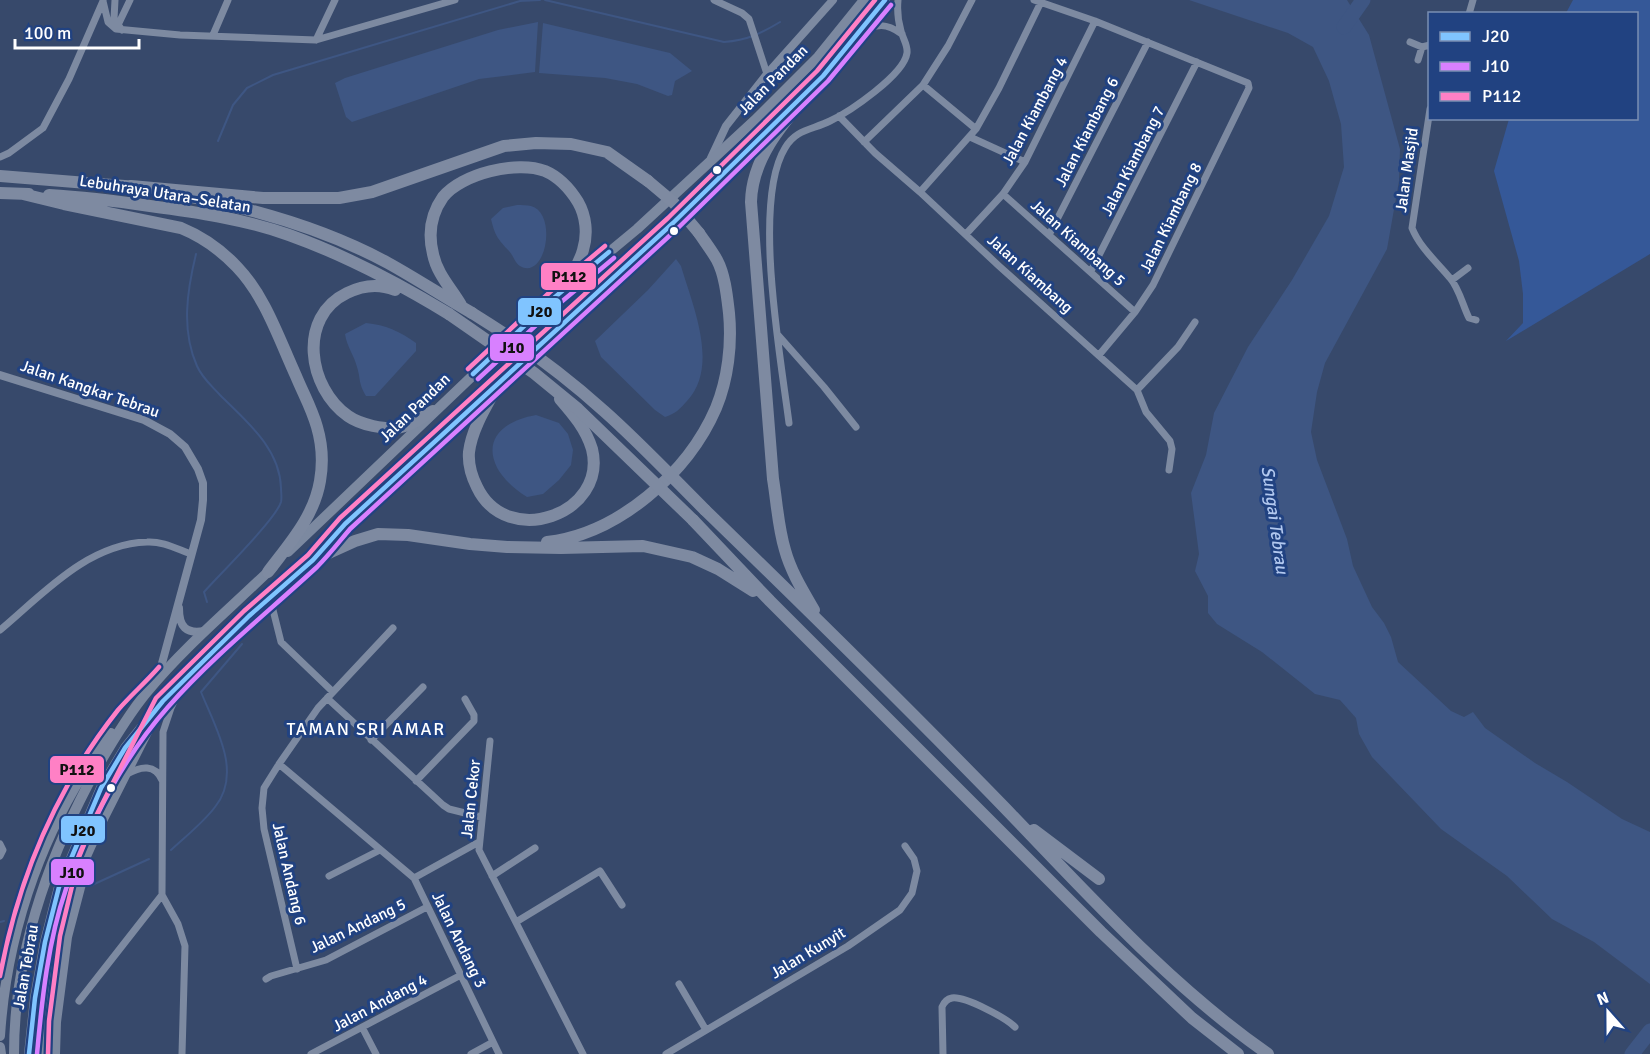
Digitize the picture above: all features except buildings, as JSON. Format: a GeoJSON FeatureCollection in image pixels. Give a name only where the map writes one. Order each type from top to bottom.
{"type":"FeatureCollection","features":[{"type":"Feature","properties":{"kind":"highway","name":"Jalan Pandan"},"geometry":{"type":"LineString","coordinates":[[45,882],[54,856],[86,789],[113,740],[157,681],[204,631],[433,411],[555,297],[637,229],[774,102],[818,57],[864,0]]}},
{"type":"Feature","properties":{"kind":"highway","name":"Jalan Pandan"},"geometry":{"type":"LineString","coordinates":[[59,887],[101,788],[125,748],[163,701],[249,616],[313,560],[345,524],[673,223],[823,76],[885,0]]}},
{"type":"Feature","properties":{"kind":"highway"},"geometry":{"type":"LineString","coordinates":[[823,76],[776,135],[762,157],[754,174],[752,186],[751,213],[773,479],[784,550],[791,567],[825,627],[1005,808],[1114,922],[1172,977],[1214,1013],[1268,1054]]}},
{"type":"Feature","properties":{"kind":"highway"},"geometry":{"type":"LineString","coordinates":[[131,186],[263,198],[339,198],[384,188],[504,146],[536,143],[571,144],[607,152],[673,202],[699,233],[718,261],[727,296],[731,331],[728,365],[716,408],[685,459],[646,498],[619,518],[568,538],[507,547]]}},
{"type":"Feature","properties":{"kind":"highway"},"geometry":{"type":"LineString","coordinates":[[467,310],[437,268],[431,242],[433,215],[444,196],[458,185],[495,170],[519,166],[543,171],[566,185],[580,207],[586,224],[583,252],[574,271],[555,297]]}},
{"type":"Feature","properties":{"kind":"highway","name":"Lebuhraya Utara–Selatan"},"geometry":{"type":"LineString","coordinates":[[0,176],[131,186],[256,211],[325,235],[387,262],[508,335],[548,364],[604,411],[825,627]]}},
{"type":"Feature","properties":{"kind":"highway","name":"Lebuhraya Utara–Selatan"},"geometry":{"type":"LineString","coordinates":[[0,193],[72,196],[183,210],[248,223],[326,249],[417,295],[552,388]]}},
{"type":"Feature","properties":{"kind":"highway"},"geometry":{"type":"LineString","coordinates":[[23,194],[181,228],[199,236],[216,248],[238,268],[257,293],[317,427],[322,456],[315,501],[304,524],[268,572]]}},
{"type":"Feature","properties":{"kind":"highway"},"geometry":{"type":"LineString","coordinates":[[417,295],[373,285],[357,288],[344,294],[332,303],[315,326],[313,351],[323,385],[332,400],[348,417],[364,424],[393,428],[405,426],[433,411]]}},
{"type":"Feature","properties":{"kind":"highway"},"geometry":{"type":"LineString","coordinates":[[500,381],[474,432],[468,455],[473,480],[480,495],[488,505],[510,518],[539,520],[553,516],[575,502],[588,483],[593,462],[588,438],[578,420],[552,388]]}},
{"type":"Feature","properties":{"kind":"highway"},"geometry":{"type":"LineString","coordinates":[[552,388],[597,426],[693,520],[770,601],[1101,932],[1192,1018],[1238,1054]]}},
{"type":"Feature","properties":{"kind":"highway"},"geometry":{"type":"LineString","coordinates":[[313,560],[355,541],[378,534],[408,535],[507,547],[643,546],[692,557],[718,569],[770,601]]}},
{"type":"Feature","properties":{"kind":"highway"},"geometry":{"type":"LineString","coordinates":[[0,1036],[3,999],[14,937],[33,878],[54,826],[103,743],[123,716],[147,692]]}},
{"type":"Feature","properties":{"kind":"highway"},"geometry":{"type":"LineString","coordinates":[[44,1054],[45,1027],[57,941],[73,885],[103,819],[163,701]]}},
{"type":"Feature","properties":{"kind":"highway"},"geometry":{"type":"LineString","coordinates":[[1005,808],[1099,879]]}},
{"type":"Feature","properties":{"kind":"highway"},"geometry":{"type":"LineString","coordinates":[[55,1054],[56,1022],[67,937],[86,859]]}},
{"type":"Feature","properties":{"kind":"highway","name":"Jalan Tebrau"},"geometry":{"type":"LineString","coordinates":[[14,1054],[17,1000],[28,941],[45,882]]}},
{"type":"Feature","properties":{"kind":"highway","name":"Jalan Tebrau"},"geometry":{"type":"LineString","coordinates":[[29,1054],[35,998],[45,942],[59,887]]}},
{"type":"Feature","properties":{"kind":"highway"},"geometry":{"type":"LineString","coordinates":[[0,1047],[1,1054]]}},
{"type":"Feature","properties":{"kind":"street"},"geometry":{"type":"LineString","coordinates":[[115,0],[114,19],[120,27]]}},
{"type":"Feature","properties":{"kind":"street"},"geometry":{"type":"LineString","coordinates":[[120,27],[130,0]]}},
{"type":"Feature","properties":{"kind":"street"},"geometry":{"type":"LineString","coordinates":[[213,35],[228,0]]}},
{"type":"Feature","properties":{"kind":"street"},"geometry":{"type":"LineString","coordinates":[[316,40],[335,0]]}},
{"type":"Feature","properties":{"kind":"street"},"geometry":{"type":"LineString","coordinates":[[104,1],[111,27],[316,40],[455,0]]}},
{"type":"Feature","properties":{"kind":"street"},"geometry":{"type":"LineString","coordinates":[[714,0],[747,16],[753,27],[766,74]]}},
{"type":"Feature","properties":{"kind":"street"},"geometry":{"type":"LineString","coordinates":[[709,164],[726,126],[766,74],[833,0]]}},
{"type":"Feature","properties":{"kind":"street"},"geometry":{"type":"LineString","coordinates":[[789,423],[769,243],[773,188],[780,158],[793,137],[801,131],[827,123],[839,116],[890,80],[897,72],[907,54],[897,8],[898,0]]}},
{"type":"Feature","properties":{"kind":"street"},"geometry":{"type":"LineString","coordinates":[[864,142],[923,85],[948,46],[972,0]]}},
{"type":"Feature","properties":{"kind":"street"},"geometry":{"type":"LineString","coordinates":[[0,156],[25,143],[43,128],[69,79],[104,1]]}},
{"type":"Feature","properties":{"kind":"street"},"geometry":{"type":"LineString","coordinates":[[920,192],[976,129],[999,88],[1038,1],[1197,62]]}},
{"type":"Feature","properties":{"kind":"street","name":"Jalan Kiambang 4"},"geometry":{"type":"LineString","coordinates":[[966,234],[1003,194],[1025,162],[1095,21]]}},
{"type":"Feature","properties":{"kind":"street"},"geometry":{"type":"LineString","coordinates":[[854,39],[881,24],[890,26],[902,34]]}},
{"type":"Feature","properties":{"kind":"street","name":"Jalan Kiambang 6"},"geometry":{"type":"LineString","coordinates":[[1049,235],[1148,42]]}},
{"type":"Feature","properties":{"kind":"street"},"geometry":{"type":"LineString","coordinates":[[1410,42],[1426,46],[1418,60]]}},
{"type":"Feature","properties":{"kind":"street","name":"Jalan Kiambang 8"},"geometry":{"type":"LineString","coordinates":[[1099,355],[1135,312],[1153,285],[1249,87],[1248,83],[1197,62]]}},
{"type":"Feature","properties":{"kind":"street","name":"Jalan Kiambang 7"},"geometry":{"type":"LineString","coordinates":[[1091,271],[1197,62]]}},
{"type":"Feature","properties":{"kind":"street"},"geometry":{"type":"LineString","coordinates":[[923,85],[976,129]]}},
{"type":"Feature","properties":{"kind":"street","name":"Jalan Kiambang"},"geometry":{"type":"LineString","coordinates":[[839,116],[864,142],[1137,390]]}},
{"type":"Feature","properties":{"kind":"street","name":"Jalan Masjid"},"geometry":{"type":"LineString","coordinates":[[1428,120],[1412,228],[1436,264],[1452,280],[1469,318],[1476,320]]}},
{"type":"Feature","properties":{"kind":"street"},"geometry":{"type":"LineString","coordinates":[[970,137],[1025,162]]}},
{"type":"Feature","properties":{"kind":"street","name":"Jalan Kiambang 5"},"geometry":{"type":"LineString","coordinates":[[1003,194],[1135,312]]}},
{"type":"Feature","properties":{"kind":"street"},"geometry":{"type":"LineString","coordinates":[[1452,280],[1468,268]]}},
{"type":"Feature","properties":{"kind":"street"},"geometry":{"type":"LineString","coordinates":[[1169,470],[1172,449],[1170,441],[1146,412],[1137,390],[1178,347],[1195,322]]}},
{"type":"Feature","properties":{"kind":"street"},"geometry":{"type":"LineString","coordinates":[[778,335],[856,427]]}},
{"type":"Feature","properties":{"kind":"street","name":"Jalan Kangkar Tebrau"},"geometry":{"type":"LineString","coordinates":[[0,375],[144,420],[170,434],[185,447],[198,469],[203,483],[204,500],[201,520],[157,681]]}},
{"type":"Feature","properties":{"kind":"street"},"geometry":{"type":"LineString","coordinates":[[0,630],[68,572],[111,549],[147,542],[162,543],[191,554]]}},
{"type":"Feature","properties":{"kind":"street"},"geometry":{"type":"LineString","coordinates":[[270,598],[281,642],[371,740],[449,809],[481,817]]}},
{"type":"Feature","properties":{"kind":"street","name":"Jalan Kangkar Tebrau"},"geometry":{"type":"LineString","coordinates":[[179,599],[182,625],[193,633],[204,631]]}},
{"type":"Feature","properties":{"kind":"street","name":"Jalan Andang 6"},"geometry":{"type":"LineString","coordinates":[[297,969],[264,829],[262,808],[264,788],[300,733],[330,695],[393,628]]}},
{"type":"Feature","properties":{"kind":"street"},"geometry":{"type":"LineString","coordinates":[[182,1054],[185,946],[178,924],[162,895],[163,732],[171,708],[184,682]]}},
{"type":"Feature","properties":{"kind":"street"},"geometry":{"type":"LineString","coordinates":[[371,740],[423,687]]}},
{"type":"Feature","properties":{"kind":"street"},"geometry":{"type":"LineString","coordinates":[[416,781],[474,721],[474,715],[465,699]]}},
{"type":"Feature","properties":{"kind":"street","name":"Jalan Cekor"},"geometry":{"type":"LineString","coordinates":[[490,741],[479,850],[583,1054]]}},
{"type":"Feature","properties":{"kind":"street","name":"Jalan Andang 3"},"geometry":{"type":"LineString","coordinates":[[279,764],[414,878],[499,1054]]}},
{"type":"Feature","properties":{"kind":"street"},"geometry":{"type":"LineString","coordinates":[[125,776],[140,768],[151,768],[158,772],[163,783]]}},
{"type":"Feature","properties":{"kind":"street"},"geometry":{"type":"LineString","coordinates":[[414,878],[479,842]]}},
{"type":"Feature","properties":{"kind":"street","name":"Jalan Kunyit"},"geometry":{"type":"LineString","coordinates":[[666,1054],[848,946],[900,910],[912,893],[918,871],[914,859],[905,846]]}},
{"type":"Feature","properties":{"kind":"street"},"geometry":{"type":"LineString","coordinates":[[492,876],[535,848]]}},
{"type":"Feature","properties":{"kind":"street"},"geometry":{"type":"LineString","coordinates":[[329,876],[380,850]]}},
{"type":"Feature","properties":{"kind":"street"},"geometry":{"type":"LineString","coordinates":[[516,922],[600,871],[622,905]]}},
{"type":"Feature","properties":{"kind":"street"},"geometry":{"type":"LineString","coordinates":[[79,1001],[162,895]]}},
{"type":"Feature","properties":{"kind":"street","name":"Jalan Andang 5"},"geometry":{"type":"LineString","coordinates":[[266,980],[271,976],[326,960],[428,907]]}},
{"type":"Feature","properties":{"kind":"street","name":"Jalan Andang 4"},"geometry":{"type":"LineString","coordinates":[[311,1054],[461,975]]}},
{"type":"Feature","properties":{"kind":"street"},"geometry":{"type":"LineString","coordinates":[[679,984],[706,1030]]}},
{"type":"Feature","properties":{"kind":"street"},"geometry":{"type":"LineString","coordinates":[[943,1054],[942,1007],[945,1001],[951,998],[972,1004],[1016,1027]]}},
{"type":"Feature","properties":{"kind":"street"},"geometry":{"type":"LineString","coordinates":[[362,1028],[375,1054]]}},
{"type":"Feature","properties":{"kind":"street"},"geometry":{"type":"LineString","coordinates":[[471,1054],[493,1042]]}},
{"type":"Feature","properties":{"kind":"shaded area"},"geometry":{"type":"Polygon","coordinates":[[[1573,0],[1650,0],[1650,254],[1506,341],[1523,323],[1523,294],[1519,261],[1494,171],[1509,120],[1638,120],[1638,12],[1567,12],[1573,0]]]}},
{"type":"Feature","properties":{"kind":"water","name":"Sungai Tebrau"},"geometry":{"type":"Polygon","coordinates":[[[1189,0],[1347,0],[1369,35],[1400,149],[1399,181],[1387,249],[1325,363],[1317,392],[1311,432],[1317,460],[1347,539],[1353,566],[1372,607],[1391,637],[1398,662],[1451,711],[1464,717],[1473,712],[1485,728],[1535,763],[1622,819],[1650,832],[1650,984],[1594,942],[1552,919],[1507,876],[1441,829],[1372,757],[1359,734],[1356,718],[1340,700],[1315,694],[1262,652],[1217,624],[1208,613],[1208,596],[1195,571],[1199,554],[1191,493],[1206,455],[1214,413],[1248,347],[1292,280],[1329,216],[1344,167],[1341,124],[1329,81],[1313,47],[1288,33],[1189,0]]]}},
{"type":"Feature","properties":{"kind":"water"},"geometry":{"type":"Polygon","coordinates":[[[538,22],[535,72],[479,79],[352,122],[346,117],[335,83],[345,78],[498,30],[538,22]]]}},
{"type":"Feature","properties":{"kind":"water"},"geometry":{"type":"Polygon","coordinates":[[[543,23],[670,53],[692,71],[675,81],[672,95],[668,96],[637,84],[605,78],[539,73],[543,23]]]}},
{"type":"Feature","properties":{"kind":"water"},"geometry":{"type":"Polygon","coordinates":[[[517,205],[531,206],[539,211],[544,220],[546,232],[542,255],[536,264],[529,268],[517,263],[497,237],[491,219],[503,208],[517,205]]]}},
{"type":"Feature","properties":{"kind":"water"},"geometry":{"type":"Polygon","coordinates":[[[676,259],[681,266],[696,316],[703,353],[702,370],[697,387],[687,401],[677,411],[665,417],[601,357],[595,341],[648,290],[676,259]]]}},
{"type":"Feature","properties":{"kind":"water"},"geometry":{"type":"Polygon","coordinates":[[[366,323],[392,329],[416,343],[416,351],[375,396],[366,396],[363,391],[345,334],[366,323]]]}},
{"type":"Feature","properties":{"kind":"water"},"geometry":{"type":"Polygon","coordinates":[[[536,415],[559,423],[568,434],[573,450],[571,465],[559,480],[543,494],[527,497],[501,474],[492,450],[495,439],[503,429],[517,421],[536,415]]]}},
{"type":"Feature","properties":{"kind":"waterway"},"geometry":{"type":"LineString","coordinates":[[218,141],[233,105],[247,88],[273,75],[520,1],[540,0]]}},
{"type":"Feature","properties":{"kind":"waterway"},"geometry":{"type":"LineString","coordinates":[[545,0],[724,42],[754,36],[780,22]]}},
{"type":"Feature","properties":{"kind":"waterway"},"geometry":{"type":"LineString","coordinates":[[1344,27],[1363,0]]}},
{"type":"Feature","properties":{"kind":"waterway"},"geometry":{"type":"LineString","coordinates":[[196,254],[187,310],[192,352],[204,378],[250,425],[268,448],[279,474],[281,497],[281,502],[269,521],[204,592],[207,602]]}},
{"type":"Feature","properties":{"kind":"waterway"},"geometry":{"type":"LineString","coordinates":[[171,850],[205,818],[223,793],[227,779],[224,750],[201,692],[242,644]]}},
{"type":"Feature","properties":{"kind":"waterway"},"geometry":{"type":"LineString","coordinates":[[90,886],[149,859]]}},
{"type":"Feature","properties":{"kind":"waterway"},"geometry":{"type":"LineString","coordinates":[[0,922],[4,921]]}},
{"type":"Feature","properties":{"kind":"waterway"},"geometry":{"type":"LineString","coordinates":[[1632,1054],[1650,1031]]}},
{"type":"Feature","properties":{"kind":"transit line","name":"P112"},"geometry":{"type":"LineString","coordinates":[[48,1054],[49,1021],[60,936],[79,857],[96,816],[156,698],[244,611],[308,555],[340,518],[668,218],[817,71],[875,0]]}},
{"type":"Feature","properties":{"kind":"transit line","name":"J20"},"geometry":{"type":"LineString","coordinates":[[29,1054],[35,998],[45,942],[59,887],[101,788],[125,748],[163,701],[249,616],[313,560],[345,524],[673,223],[823,76],[885,0]]}},
{"type":"Feature","properties":{"kind":"transit line","name":"J10"},"geometry":{"type":"LineString","coordinates":[[37,1054],[50,950],[66,889],[85,840],[108,793],[151,727],[203,670],[317,567],[350,529],[678,228],[828,81],[891,5]]}},
{"type":"Feature","properties":{"kind":"transit line","name":"P112"},"geometry":{"type":"LineString","coordinates":[[468,369],[550,292],[605,246]]}},
{"type":"Feature","properties":{"kind":"transit line","name":"J20"},"geometry":{"type":"LineString","coordinates":[[473,374],[555,297],[609,252]]}},
{"type":"Feature","properties":{"kind":"transit line","name":"J10"},"geometry":{"type":"LineString","coordinates":[[478,379],[560,303],[614,258]]}},
{"type":"Feature","properties":{"kind":"transit line","name":"P112"},"geometry":{"type":"LineString","coordinates":[[0,976],[17,904],[29,870],[59,802],[76,770],[118,710],[159,667]]}},
{"type":"Feature","properties":{"kind":"district","name":"TAMAN SRI AMAR"},"geometry":{"type":"Point","coordinates":[366,729]}}]}
